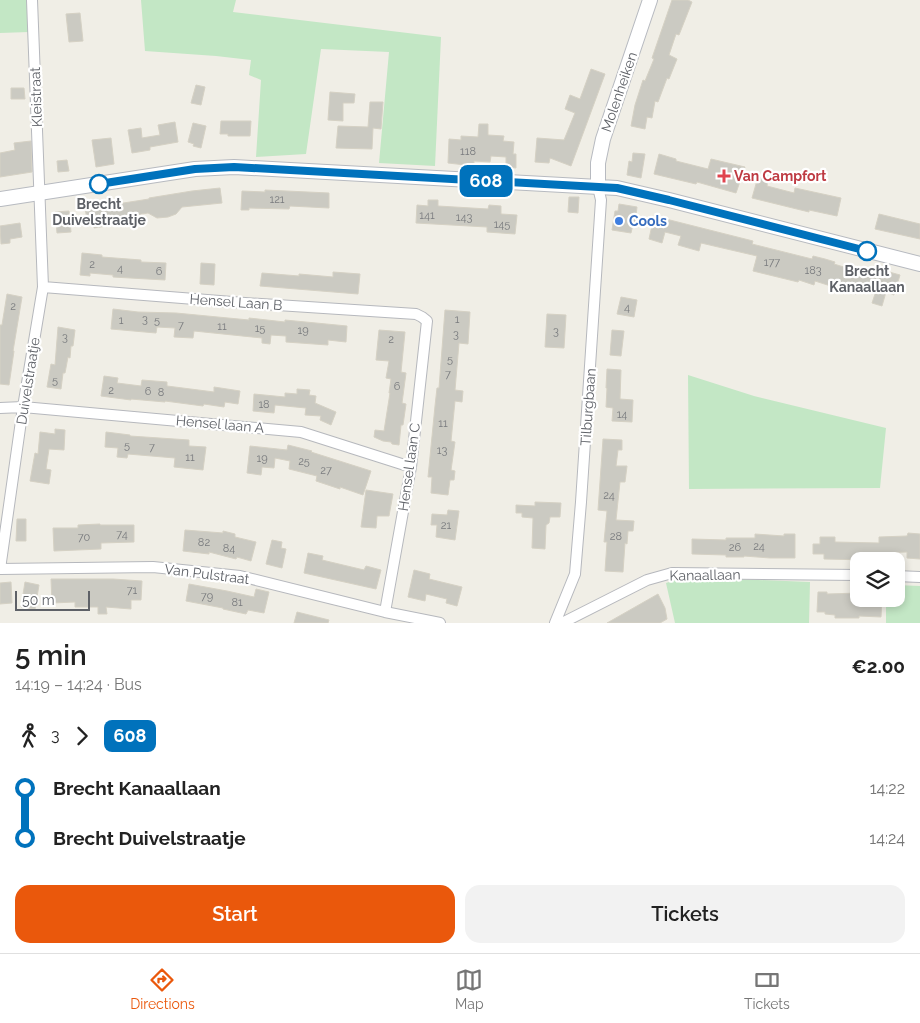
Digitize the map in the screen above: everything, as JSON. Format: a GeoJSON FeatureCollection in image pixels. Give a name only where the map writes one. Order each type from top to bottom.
{"type":"FeatureCollection","features":[{"type":"Feature","properties":{"kind":"main road","name":"Molenheiken"},"geometry":{"type":"LineString","coordinates":[[598,187],[598,163],[603,138],[650,0]]}},
{"type":"Feature","properties":{"kind":"main road"},"geometry":{"type":"LineString","coordinates":[[0,199],[195,169],[234,167],[617,188],[920,264]]}},
{"type":"Feature","properties":{"kind":"street","name":"Kleistraat"},"geometry":{"type":"LineString","coordinates":[[32,0],[40,193]]}},
{"type":"Feature","properties":{"kind":"street","name":"Tilburgbaan"},"geometry":{"type":"LineString","coordinates":[[555,623],[575,574],[600,219],[601,200],[598,187]]}},
{"type":"Feature","properties":{"kind":"street","name":"Duivelstraatje"},"geometry":{"type":"LineString","coordinates":[[0,569],[23,407],[43,287],[40,193]]}},
{"type":"Feature","properties":{"kind":"street","name":"Hensel Laan B"},"geometry":{"type":"LineString","coordinates":[[43,287],[416,314],[422,316],[427,321]]}},
{"type":"Feature","properties":{"kind":"street","name":"Hensel laan C"},"geometry":{"type":"LineString","coordinates":[[385,612],[411,467],[427,321]]}},
{"type":"Feature","properties":{"kind":"street","name":"Hensel laan A"},"geometry":{"type":"LineString","coordinates":[[0,408],[23,407],[301,432],[411,467]]}},
{"type":"Feature","properties":{"kind":"street","name":"Van Pulstraat"},"geometry":{"type":"LineString","coordinates":[[0,569],[152,567],[240,576],[385,612],[440,623]]}},
{"type":"Feature","properties":{"kind":"street","name":"Kanaallaan"},"geometry":{"type":"LineString","coordinates":[[562,623],[647,580],[672,574],[850,575]]}},
{"type":"Feature","properties":{"kind":"street"},"geometry":{"type":"LineString","coordinates":[[905,576],[920,577]]}},
{"type":"Feature","properties":{"kind":"green space"},"geometry":{"type":"Polygon","coordinates":[[[0,0],[28,0],[29,32],[0,33],[0,0]]]}},
{"type":"Feature","properties":{"kind":"green space"},"geometry":{"type":"Polygon","coordinates":[[[141,0],[236,0],[233,12],[441,37],[435,166],[379,163],[389,52],[321,49],[306,154],[256,157],[261,80],[249,75],[251,60],[145,51],[141,0]]]}},
{"type":"Feature","properties":{"kind":"green space"},"geometry":{"type":"Polygon","coordinates":[[[688,375],[754,396],[886,428],[880,488],[689,489],[688,375]]]}},
{"type":"Feature","properties":{"kind":"green space"},"geometry":{"type":"Polygon","coordinates":[[[685,577],[810,582],[809,623],[675,623],[666,583],[685,577]]]}},
{"type":"Feature","properties":{"kind":"green space"},"geometry":{"type":"Polygon","coordinates":[[[905,585],[920,586],[920,623],[886,623],[886,607],[905,607],[905,585]]]}},
{"type":"Feature","properties":{"kind":"building"},"geometry":{"type":"Polygon","coordinates":[[[672,0],[688,0],[692,2],[679,35],[676,34],[669,55],[677,59],[658,102],[655,101],[652,118],[647,117],[645,129],[631,126],[643,80],[645,81],[654,59],[652,58],[672,0]]]}},
{"type":"Feature","properties":{"kind":"building"},"geometry":{"type":"Polygon","coordinates":[[[80,13],[83,41],[69,42],[66,14],[80,13]]]}},
{"type":"Feature","properties":{"kind":"building"},"geometry":{"type":"Polygon","coordinates":[[[591,69],[605,74],[571,166],[550,158],[549,163],[535,162],[537,138],[564,140],[575,113],[565,109],[570,95],[580,99],[591,69]]]}},
{"type":"Feature","properties":{"kind":"building"},"geometry":{"type":"Polygon","coordinates":[[[196,85],[205,87],[201,105],[191,103],[196,85]]]}},
{"type":"Feature","properties":{"kind":"building"},"geometry":{"type":"Polygon","coordinates":[[[11,88],[24,88],[25,99],[11,99],[11,88]]]}},
{"type":"Feature","properties":{"kind":"building"},"geometry":{"type":"Polygon","coordinates":[[[330,92],[355,94],[354,103],[343,103],[343,121],[328,120],[330,92]]]}},
{"type":"Feature","properties":{"kind":"building"},"geometry":{"type":"Polygon","coordinates":[[[370,102],[383,102],[381,129],[373,128],[372,149],[336,148],[338,126],[368,127],[370,102]]]}},
{"type":"Feature","properties":{"kind":"building"},"geometry":{"type":"Polygon","coordinates":[[[221,121],[251,121],[250,136],[220,134],[221,121]]]}},
{"type":"Feature","properties":{"kind":"building"},"geometry":{"type":"Polygon","coordinates":[[[175,122],[178,142],[150,147],[150,150],[132,153],[128,130],[141,128],[142,138],[160,135],[158,125],[175,122]]]}},
{"type":"Feature","properties":{"kind":"building"},"geometry":{"type":"Polygon","coordinates":[[[193,123],[206,126],[201,148],[193,146],[194,144],[188,142],[193,123]]]}},
{"type":"Feature","properties":{"kind":"building"},"geometry":{"type":"Polygon","coordinates":[[[479,124],[488,124],[488,135],[504,136],[503,141],[514,142],[513,154],[516,154],[516,168],[506,167],[506,157],[491,156],[490,162],[474,161],[474,166],[448,163],[449,139],[461,140],[461,136],[478,137],[479,124]]]}},
{"type":"Feature","properties":{"kind":"building"},"geometry":{"type":"Polygon","coordinates":[[[111,138],[114,164],[96,167],[92,140],[111,138]]]}},
{"type":"Feature","properties":{"kind":"building"},"geometry":{"type":"Polygon","coordinates":[[[31,141],[32,172],[0,177],[0,153],[15,150],[14,143],[31,141]]]}},
{"type":"Feature","properties":{"kind":"building"},"geometry":{"type":"Polygon","coordinates":[[[633,153],[645,154],[641,178],[627,175],[629,161],[632,162],[633,153]]]}},
{"type":"Feature","properties":{"kind":"building"},"geometry":{"type":"Polygon","coordinates":[[[659,154],[676,159],[676,161],[708,169],[711,159],[745,167],[736,193],[697,182],[696,184],[654,174],[659,154]]]}},
{"type":"Feature","properties":{"kind":"building"},"geometry":{"type":"Polygon","coordinates":[[[67,160],[69,171],[58,172],[57,161],[67,160]]]}},
{"type":"Feature","properties":{"kind":"building"},"geometry":{"type":"Polygon","coordinates":[[[758,177],[768,179],[767,186],[794,193],[795,188],[841,198],[837,216],[809,210],[809,212],[752,198],[758,177]]]}},
{"type":"Feature","properties":{"kind":"building"},"geometry":{"type":"Polygon","coordinates":[[[220,188],[222,203],[182,207],[176,214],[168,217],[157,218],[148,213],[130,216],[131,222],[94,228],[93,220],[87,221],[85,207],[98,207],[220,188]]]}},
{"type":"Feature","properties":{"kind":"building"},"geometry":{"type":"Polygon","coordinates":[[[265,190],[329,193],[329,208],[290,206],[289,209],[249,208],[249,210],[241,210],[242,191],[265,192],[265,190]]]}},
{"type":"Feature","properties":{"kind":"building"},"geometry":{"type":"Polygon","coordinates":[[[569,197],[579,197],[578,213],[568,212],[569,197]]]}},
{"type":"Feature","properties":{"kind":"building"},"geometry":{"type":"Polygon","coordinates":[[[428,200],[438,200],[438,206],[488,209],[489,205],[501,206],[501,214],[517,215],[515,234],[487,232],[487,227],[416,223],[417,205],[428,206],[428,200]]]}},
{"type":"Feature","properties":{"kind":"building"},"geometry":{"type":"Polygon","coordinates":[[[619,204],[637,207],[635,224],[633,224],[631,233],[612,230],[615,211],[618,211],[619,204]]]}},
{"type":"Feature","properties":{"kind":"building"},"geometry":{"type":"Polygon","coordinates":[[[69,211],[71,232],[57,233],[55,212],[69,211]]]}},
{"type":"Feature","properties":{"kind":"building"},"geometry":{"type":"Polygon","coordinates":[[[879,214],[920,224],[920,239],[875,229],[879,214]]]}},
{"type":"Feature","properties":{"kind":"building"},"geometry":{"type":"Polygon","coordinates":[[[654,216],[753,241],[752,244],[812,259],[813,256],[825,259],[835,262],[834,264],[879,278],[882,270],[900,275],[894,295],[886,292],[882,306],[872,303],[875,294],[858,289],[856,294],[815,281],[814,285],[799,280],[798,282],[753,271],[757,256],[701,243],[699,251],[678,245],[681,236],[665,232],[662,243],[649,239],[654,216]]]}},
{"type":"Feature","properties":{"kind":"building"},"geometry":{"type":"Polygon","coordinates":[[[20,223],[22,237],[10,239],[10,243],[1,244],[0,226],[20,223]]]}},
{"type":"Feature","properties":{"kind":"building"},"geometry":{"type":"Polygon","coordinates":[[[82,253],[102,255],[102,257],[141,260],[141,262],[166,263],[165,280],[113,277],[113,275],[90,273],[90,276],[80,275],[82,253]]]}},
{"type":"Feature","properties":{"kind":"building"},"geometry":{"type":"Polygon","coordinates":[[[201,263],[215,264],[214,285],[200,284],[201,263]]]}},
{"type":"Feature","properties":{"kind":"building"},"geometry":{"type":"Polygon","coordinates":[[[333,272],[360,274],[358,294],[260,286],[262,273],[333,277],[333,272]]]}},
{"type":"Feature","properties":{"kind":"building"},"geometry":{"type":"Polygon","coordinates":[[[7,294],[22,297],[9,385],[0,384],[0,325],[2,325],[7,294]]]}},
{"type":"Feature","properties":{"kind":"building"},"geometry":{"type":"Polygon","coordinates":[[[621,297],[637,300],[634,317],[617,314],[621,297]]]}},
{"type":"Feature","properties":{"kind":"building"},"geometry":{"type":"Polygon","coordinates":[[[113,309],[347,326],[346,342],[328,340],[328,345],[286,342],[286,336],[271,335],[270,344],[262,343],[262,338],[194,331],[193,338],[174,337],[175,328],[157,327],[156,333],[111,329],[113,309]]]}},
{"type":"Feature","properties":{"kind":"building"},"geometry":{"type":"Polygon","coordinates":[[[445,310],[470,312],[468,344],[459,343],[455,390],[463,391],[462,402],[455,401],[451,441],[455,442],[451,470],[455,471],[454,480],[450,480],[448,495],[431,493],[432,477],[428,477],[437,388],[439,388],[445,310]]]}},
{"type":"Feature","properties":{"kind":"building"},"geometry":{"type":"Polygon","coordinates":[[[547,314],[566,315],[564,348],[545,347],[547,314]]]}},
{"type":"Feature","properties":{"kind":"building"},"geometry":{"type":"Polygon","coordinates":[[[58,327],[75,330],[70,358],[68,357],[65,373],[63,373],[61,389],[47,387],[51,364],[55,365],[58,327]]]}},
{"type":"Feature","properties":{"kind":"building"},"geometry":{"type":"Polygon","coordinates":[[[379,330],[405,332],[401,372],[406,373],[402,403],[406,404],[399,445],[374,437],[375,430],[384,431],[391,379],[386,378],[389,361],[376,360],[379,330]]]}},
{"type":"Feature","properties":{"kind":"building"},"geometry":{"type":"Polygon","coordinates":[[[612,330],[624,331],[621,356],[610,355],[612,330]]]}},
{"type":"Feature","properties":{"kind":"building"},"geometry":{"type":"Polygon","coordinates":[[[607,369],[621,370],[620,399],[633,400],[632,422],[612,421],[613,408],[606,407],[607,369]]]}},
{"type":"Feature","properties":{"kind":"building"},"geometry":{"type":"Polygon","coordinates":[[[104,376],[118,378],[117,383],[141,386],[142,380],[167,382],[167,386],[214,392],[214,387],[240,391],[238,404],[225,402],[224,407],[204,404],[203,406],[101,396],[104,376]]]}},
{"type":"Feature","properties":{"kind":"building"},"geometry":{"type":"Polygon","coordinates":[[[297,389],[310,390],[309,395],[316,396],[315,403],[336,412],[331,425],[320,420],[321,416],[305,415],[306,408],[275,405],[274,413],[253,411],[254,394],[285,397],[285,393],[297,394],[297,389]]]}},
{"type":"Feature","properties":{"kind":"building"},"geometry":{"type":"Polygon","coordinates":[[[55,429],[65,430],[64,450],[49,449],[46,469],[51,470],[49,484],[30,481],[35,453],[38,454],[40,432],[55,434],[55,429]]]}},
{"type":"Feature","properties":{"kind":"building"},"geometry":{"type":"Polygon","coordinates":[[[106,432],[130,436],[189,440],[189,446],[206,447],[203,470],[174,467],[175,458],[128,454],[127,458],[117,457],[118,448],[105,447],[106,432]]]}},
{"type":"Feature","properties":{"kind":"building"},"geometry":{"type":"Polygon","coordinates":[[[603,439],[622,440],[622,450],[618,450],[616,466],[627,466],[625,482],[620,482],[616,520],[634,521],[633,531],[628,531],[627,544],[625,543],[623,572],[605,571],[607,542],[604,542],[607,511],[598,510],[603,439]]]}},
{"type":"Feature","properties":{"kind":"building"},"geometry":{"type":"Polygon","coordinates":[[[288,445],[371,471],[363,495],[316,481],[317,476],[289,469],[290,461],[275,458],[274,468],[262,467],[261,475],[247,473],[250,446],[287,450],[288,445]]]}},
{"type":"Feature","properties":{"kind":"building"},"geometry":{"type":"Polygon","coordinates":[[[366,490],[393,494],[389,516],[377,516],[376,528],[361,527],[366,490]]]}},
{"type":"Feature","properties":{"kind":"building"},"geometry":{"type":"Polygon","coordinates":[[[535,502],[561,503],[560,517],[550,517],[549,523],[546,525],[545,549],[532,548],[533,518],[522,517],[522,513],[516,513],[516,505],[535,506],[535,502]]]}},
{"type":"Feature","properties":{"kind":"building"},"geometry":{"type":"Polygon","coordinates":[[[448,510],[459,511],[455,540],[436,537],[437,525],[431,525],[432,514],[447,515],[448,510]]]}},
{"type":"Feature","properties":{"kind":"building"},"geometry":{"type":"Polygon","coordinates":[[[17,519],[26,519],[26,541],[16,541],[17,519]]]}},
{"type":"Feature","properties":{"kind":"building"},"geometry":{"type":"Polygon","coordinates":[[[78,525],[134,525],[134,542],[101,543],[101,549],[54,551],[53,528],[78,528],[78,525]]]}},
{"type":"Feature","properties":{"kind":"building"},"geometry":{"type":"Polygon","coordinates":[[[185,530],[223,533],[223,531],[235,534],[235,537],[256,542],[251,561],[209,552],[209,554],[183,551],[185,530]]]}},
{"type":"Feature","properties":{"kind":"building"},"geometry":{"type":"Polygon","coordinates":[[[908,533],[920,534],[920,559],[907,558],[907,552],[850,552],[850,560],[824,559],[824,554],[813,554],[813,544],[820,544],[820,537],[835,537],[835,542],[879,543],[879,537],[907,536],[908,533]]]}},
{"type":"Feature","properties":{"kind":"building"},"geometry":{"type":"Polygon","coordinates":[[[755,534],[784,536],[784,534],[795,534],[795,558],[726,557],[726,555],[692,554],[692,539],[726,540],[726,538],[755,538],[755,534]]]}},
{"type":"Feature","properties":{"kind":"building"},"geometry":{"type":"Polygon","coordinates":[[[272,540],[282,542],[281,548],[286,549],[282,568],[266,564],[272,540]]]}},
{"type":"Feature","properties":{"kind":"building"},"geometry":{"type":"Polygon","coordinates":[[[308,553],[323,556],[322,560],[364,570],[366,566],[381,570],[376,589],[304,573],[308,553]]]}},
{"type":"Feature","properties":{"kind":"building"},"geometry":{"type":"Polygon","coordinates":[[[414,570],[430,574],[429,579],[462,587],[457,606],[446,603],[447,599],[426,594],[425,601],[408,597],[414,570]]]}},
{"type":"Feature","properties":{"kind":"building"},"geometry":{"type":"Polygon","coordinates":[[[51,579],[142,581],[141,600],[131,600],[131,609],[106,607],[107,614],[98,614],[98,607],[75,607],[75,602],[52,603],[51,579]]]}},
{"type":"Feature","properties":{"kind":"building"},"geometry":{"type":"Polygon","coordinates":[[[11,582],[12,603],[0,604],[0,583],[11,582]]]}},
{"type":"Feature","properties":{"kind":"building"},"geometry":{"type":"Polygon","coordinates":[[[25,582],[39,585],[35,609],[21,607],[25,582]]]}},
{"type":"Feature","properties":{"kind":"building"},"geometry":{"type":"Polygon","coordinates":[[[189,584],[254,597],[256,589],[269,592],[264,613],[248,610],[246,614],[186,601],[189,584]]]}},
{"type":"Feature","properties":{"kind":"building"},"geometry":{"type":"Polygon","coordinates":[[[818,592],[827,592],[827,594],[850,593],[850,607],[882,607],[881,617],[835,618],[835,615],[817,612],[818,592]]]}},
{"type":"Feature","properties":{"kind":"building"},"geometry":{"type":"Polygon","coordinates":[[[658,594],[665,608],[667,619],[660,623],[607,623],[658,594]]]}},
{"type":"Feature","properties":{"kind":"building"},"geometry":{"type":"Polygon","coordinates":[[[297,612],[329,620],[328,623],[294,623],[297,612]]]}},
{"type":"Feature","properties":{"kind":"bus line","name":"608"},"geometry":{"type":"LineString","coordinates":[[99,184],[195,169],[234,167],[617,188],[867,251]]}},
{"type":"Feature","properties":{"kind":"place","name":"Van Campfort"},"geometry":{"type":"Point","coordinates":[724,176]}},
{"type":"Feature","properties":{"kind":"place","name":"Brecht Duivelstraatje"},"geometry":{"type":"Point","coordinates":[99,184]}},
{"type":"Feature","properties":{"kind":"place","name":"Cools"},"geometry":{"type":"Point","coordinates":[619,221]}},
{"type":"Feature","properties":{"kind":"place","name":"Brecht Kanaallaan"},"geometry":{"type":"Point","coordinates":[867,251]}}]}
